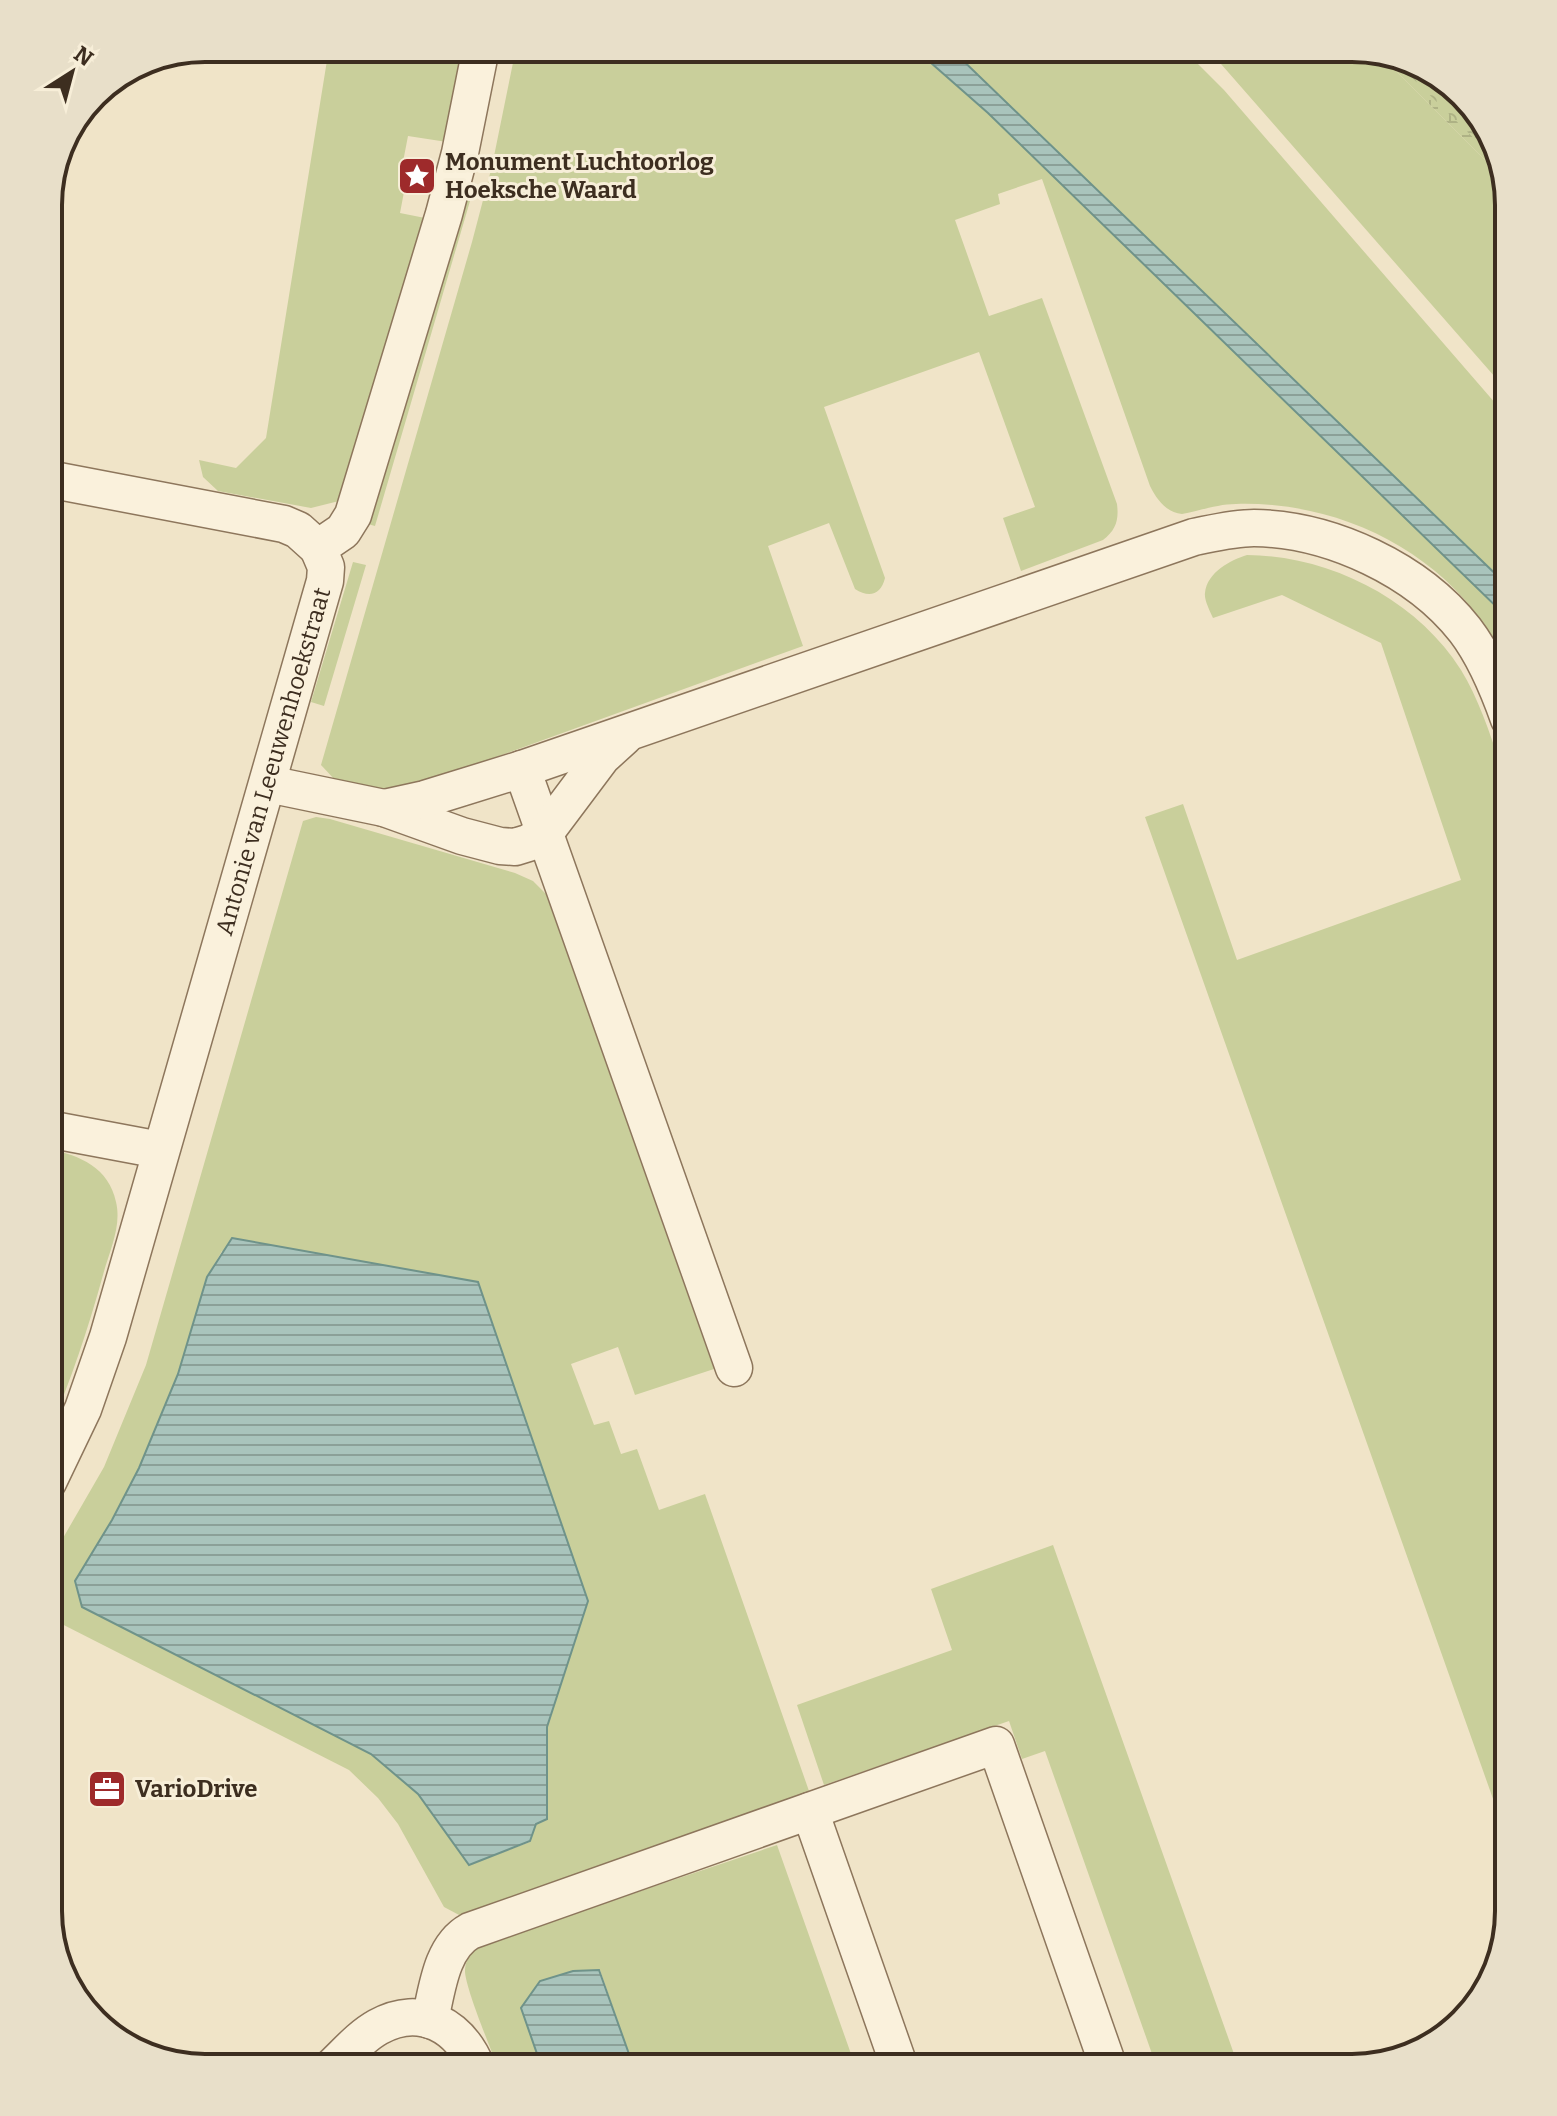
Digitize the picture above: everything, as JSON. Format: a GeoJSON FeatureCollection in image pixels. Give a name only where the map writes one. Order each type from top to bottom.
{"type":"FeatureCollection","features":[{"type":"Feature","properties":{"kind":"street"},"geometry":{"type":"LineString","coordinates":[[62,482],[284,524],[303,534],[318,548],[343,531],[353,515],[444,214],[478,62]]}},
{"type":"Feature","properties":{"kind":"street"},"geometry":{"type":"LineString","coordinates":[[384,808],[425,799],[522,769],[1194,537],[1226,530],[1283,530],[1319,538],[1404,576],[1450,613],[1466,631],[1495,683]]}},
{"type":"Feature","properties":{"kind":"street","name":"Antonie van Leeuwenhoekstraat"},"geometry":{"type":"LineString","coordinates":[[62,1455],[94,1382],[268,784],[325,581],[324,560],[318,548]]}},
{"type":"Feature","properties":{"kind":"street"},"geometry":{"type":"LineString","coordinates":[[268,784],[384,808],[500,846],[528,843],[545,833],[602,757],[640,728]]}},
{"type":"Feature","properties":{"kind":"street"},"geometry":{"type":"LineString","coordinates":[[522,769],[734,1368]]}},
{"type":"Feature","properties":{"kind":"street"},"geometry":{"type":"LineString","coordinates":[[62,1132],[160,1150]]}},
{"type":"Feature","properties":{"kind":"street"},"geometry":{"type":"LineString","coordinates":[[430,2020],[443,1968],[463,1935],[996,1745],[1104,2054]]}},
{"type":"Feature","properties":{"kind":"street"},"geometry":{"type":"LineString","coordinates":[[810,1811],[895,2054]]}},
{"type":"Feature","properties":{"kind":"street"},"geometry":{"type":"LineString","coordinates":[[346,2054],[385,2024],[408,2018],[439,2022],[458,2036],[469,2054]]}},
{"type":"Feature","properties":{"kind":"green space"},"geometry":{"type":"Polygon","coordinates":[[[327,62],[462,62],[447,142],[408,136],[402,167],[407,176],[400,213],[425,218],[339,501],[311,508],[218,491],[203,477],[199,460],[236,468],[266,438],[327,62]]]}},
{"type":"Feature","properties":{"kind":"green space"},"geometry":{"type":"Polygon","coordinates":[[[513,62],[930,62],[988,113],[1495,605],[1495,643],[1460,595],[1435,571],[1406,550],[1374,533],[1307,510],[1272,505],[1229,504],[1182,514],[1171,511],[1163,504],[1150,486],[1042,179],[998,194],[1000,204],[955,220],[989,316],[1042,298],[1117,504],[1116,524],[1103,540],[1021,571],[1003,518],[1035,507],[979,352],[824,407],[885,578],[881,588],[874,593],[855,589],[829,523],[768,546],[803,646],[388,796],[336,781],[321,765],[492,166],[513,62]]]}},
{"type":"Feature","properties":{"kind":"green space"},"geometry":{"type":"Polygon","coordinates":[[[965,62],[1196,62],[1224,90],[1495,403],[1495,574],[965,62]]]}},
{"type":"Feature","properties":{"kind":"green space"},"geometry":{"type":"Polygon","coordinates":[[[1219,62],[1361,62],[1394,69],[1488,164],[1495,205],[1495,377],[1219,62]]]}},
{"type":"Feature","properties":{"kind":"green space"},"geometry":{"type":"Polygon","coordinates":[[[1394,69],[1431,86],[1453,104],[1476,134],[1488,164],[1394,69]]]}},
{"type":"Feature","properties":{"kind":"green space"},"geometry":{"type":"Polygon","coordinates":[[[1409,74],[1431,86],[1453,104],[1482,147],[1409,74]]]}},
{"type":"Feature","properties":{"kind":"green space"},"geometry":{"type":"Polygon","coordinates":[[[459,197],[470,201],[375,526],[364,523],[459,197]]]}},
{"type":"Feature","properties":{"kind":"green space"},"geometry":{"type":"Polygon","coordinates":[[[1247,555],[1309,563],[1368,586],[1395,603],[1420,622],[1461,670],[1476,698],[1495,749],[1495,1804],[1145,817],[1183,804],[1237,960],[1461,880],[1381,643],[1282,595],[1213,618],[1205,596],[1207,586],[1215,573],[1247,555]]]}},
{"type":"Feature","properties":{"kind":"green space"},"geometry":{"type":"Polygon","coordinates":[[[353,562],[366,565],[324,706],[311,702],[353,562]]]}},
{"type":"Feature","properties":{"kind":"green space"},"geometry":{"type":"Polygon","coordinates":[[[316,817],[330,819],[533,881],[546,894],[714,1369],[635,1395],[618,1347],[571,1364],[594,1425],[609,1421],[621,1454],[637,1449],[659,1510],[705,1494],[809,1791],[461,1916],[444,1907],[398,1824],[378,1798],[349,1770],[62,1624],[62,1540],[104,1467],[146,1365],[303,821],[316,817]],[[222,1251],[207,1277],[178,1374],[139,1468],[112,1520],[82,1607],[371,1754],[418,1794],[469,1865],[530,1842],[536,1824],[547,1819],[547,1727],[588,1601],[222,1251]]]}},
{"type":"Feature","properties":{"kind":"green space"},"geometry":{"type":"Polygon","coordinates":[[[62,1153],[82,1159],[100,1172],[112,1190],[117,1211],[114,1239],[62,1399],[62,1153]]]}},
{"type":"Feature","properties":{"kind":"green space"},"geometry":{"type":"Polygon","coordinates":[[[1053,1545],[1234,2054],[1152,2054],[1045,1751],[1022,1759],[1009,1721],[824,1785],[797,1705],[952,1650],[931,1589],[1053,1545]]]}},
{"type":"Feature","properties":{"kind":"green space"},"geometry":{"type":"Polygon","coordinates":[[[777,1845],[851,2054],[629,2054],[600,1970],[521,2008],[537,2054],[493,2054],[473,2003],[465,1970],[470,1956],[489,1942],[777,1845]]]}},
{"type":"Feature","properties":{"kind":"water"},"geometry":{"type":"Polygon","coordinates":[[[930,62],[965,62],[1495,574],[1495,605],[988,113],[930,62]]]}},
{"type":"Feature","properties":{"kind":"water"},"geometry":{"type":"Polygon","coordinates":[[[232,1238],[478,1282],[588,1601],[547,1727],[547,1819],[536,1824],[530,1841],[469,1865],[418,1794],[371,1754],[82,1607],[75,1581],[139,1468],[178,1374],[207,1277],[232,1238]]]}},
{"type":"Feature","properties":{"kind":"water"},"geometry":{"type":"Polygon","coordinates":[[[599,1970],[629,2054],[537,2054],[521,2008],[540,1981],[573,1971],[599,1970]]]}},
{"type":"Feature","properties":{"kind":"place","name":"Monument Luchtoorlog Hoeksche Waard"},"geometry":{"type":"Point","coordinates":[417,176]}},
{"type":"Feature","properties":{"kind":"place","name":"VarioDrive"},"geometry":{"type":"Point","coordinates":[107,1789]}}]}
